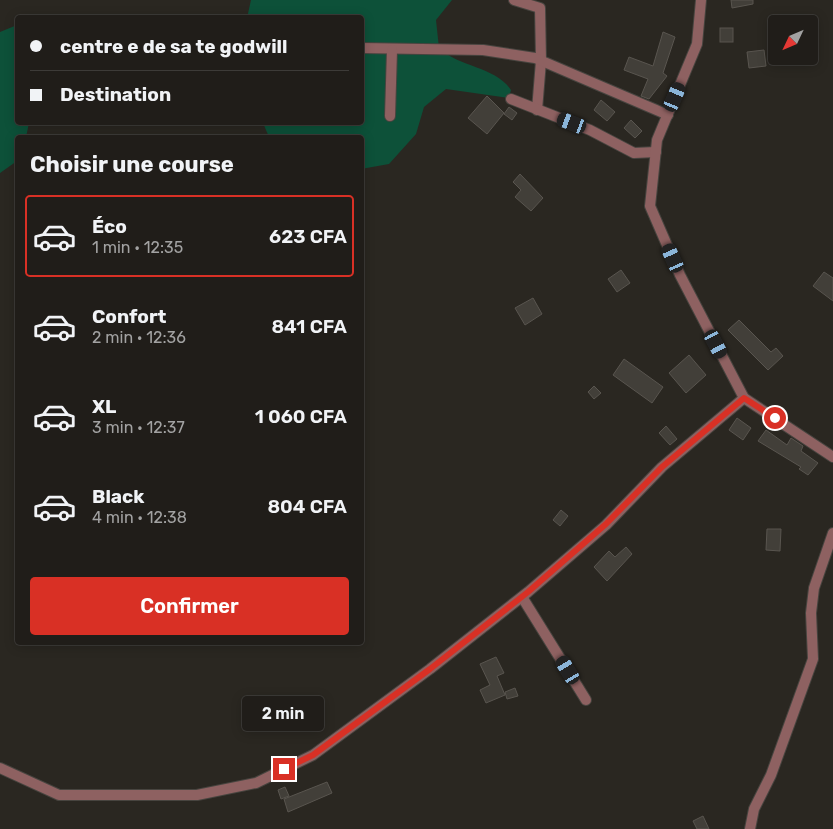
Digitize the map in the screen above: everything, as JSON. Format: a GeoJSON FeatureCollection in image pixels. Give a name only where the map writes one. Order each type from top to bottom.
{"type":"FeatureCollection","features":[{"type":"Feature","properties":{"kind":"street"},"geometry":{"type":"LineString","coordinates":[[514,0],[540,8],[541,61],[537,110]]}},
{"type":"Feature","properties":{"kind":"street"},"geometry":{"type":"LineString","coordinates":[[701,0],[697,44],[657,140],[650,206],[680,275],[744,398],[833,457]]}},
{"type":"Feature","properties":{"kind":"street"},"geometry":{"type":"LineString","coordinates":[[364,48],[483,50],[541,61],[668,115]]}},
{"type":"Feature","properties":{"kind":"street"},"geometry":{"type":"LineString","coordinates":[[390,116],[392,50]]}},
{"type":"Feature","properties":{"kind":"street"},"geometry":{"type":"LineString","coordinates":[[511,100],[590,130],[634,153],[656,152]]}},
{"type":"Feature","properties":{"kind":"street"},"geometry":{"type":"LineString","coordinates":[[0,768],[59,795],[197,795],[256,783],[313,755],[430,669],[522,596],[606,524],[662,467],[744,398]]}},
{"type":"Feature","properties":{"kind":"street"},"geometry":{"type":"LineString","coordinates":[[750,829],[754,809],[771,775],[813,659],[811,613],[814,588],[833,533]]}},
{"type":"Feature","properties":{"kind":"street"},"geometry":{"type":"LineString","coordinates":[[522,596],[586,700]]}},
{"type":"Feature","properties":{"kind":"green space"},"geometry":{"type":"Polygon","coordinates":[[[251,0],[452,0],[436,20],[439,48],[457,60],[496,76],[511,90],[509,98],[446,89],[424,107],[416,134],[389,164],[364,168],[364,135],[268,135],[264,125],[364,125],[364,15],[248,15],[251,0]]]}},
{"type":"Feature","properties":{"kind":"green space"},"geometry":{"type":"Polygon","coordinates":[[[15,26],[15,125],[29,125],[26,135],[15,135],[15,162],[0,173],[0,32],[15,26]]]}},
{"type":"Feature","properties":{"kind":"building"},"geometry":{"type":"Polygon","coordinates":[[[731,0],[753,0],[753,4],[732,8],[731,0]]]}},
{"type":"Feature","properties":{"kind":"building"},"geometry":{"type":"Polygon","coordinates":[[[720,28],[733,28],[733,42],[720,42],[720,28]]]}},
{"type":"Feature","properties":{"kind":"building"},"geometry":{"type":"Polygon","coordinates":[[[663,32],[675,37],[663,73],[667,76],[649,99],[641,96],[648,79],[624,70],[629,57],[653,66],[663,32]]]}},
{"type":"Feature","properties":{"kind":"building"},"geometry":{"type":"Polygon","coordinates":[[[764,50],[766,66],[749,68],[747,52],[764,50]]]}},
{"type":"Feature","properties":{"kind":"building"},"geometry":{"type":"Polygon","coordinates":[[[487,96],[504,113],[487,134],[468,118],[487,96]]]}},
{"type":"Feature","properties":{"kind":"building"},"geometry":{"type":"Polygon","coordinates":[[[601,100],[615,112],[607,121],[594,110],[601,100]]]}},
{"type":"Feature","properties":{"kind":"building"},"geometry":{"type":"Polygon","coordinates":[[[509,107],[517,113],[512,120],[504,114],[509,107]]]}},
{"type":"Feature","properties":{"kind":"building"},"geometry":{"type":"Polygon","coordinates":[[[631,120],[642,131],[635,138],[624,128],[631,120]]]}},
{"type":"Feature","properties":{"kind":"building"},"geometry":{"type":"Polygon","coordinates":[[[520,174],[543,198],[531,211],[515,197],[521,190],[513,182],[520,174]]]}},
{"type":"Feature","properties":{"kind":"building"},"geometry":{"type":"Polygon","coordinates":[[[621,270],[630,283],[617,292],[608,279],[621,270]]]}},
{"type":"Feature","properties":{"kind":"building"},"geometry":{"type":"Polygon","coordinates":[[[824,272],[833,278],[833,301],[813,286],[824,272]]]}},
{"type":"Feature","properties":{"kind":"building"},"geometry":{"type":"Polygon","coordinates":[[[533,298],[542,314],[525,325],[515,308],[533,298]]]}},
{"type":"Feature","properties":{"kind":"building"},"geometry":{"type":"Polygon","coordinates":[[[739,320],[771,352],[776,348],[783,356],[768,370],[728,330],[739,320]]]}},
{"type":"Feature","properties":{"kind":"building"},"geometry":{"type":"Polygon","coordinates":[[[689,355],[706,375],[686,393],[669,373],[689,355]]]}},
{"type":"Feature","properties":{"kind":"building"},"geometry":{"type":"Polygon","coordinates":[[[624,359],[663,387],[652,403],[613,375],[624,359]]]}},
{"type":"Feature","properties":{"kind":"building"},"geometry":{"type":"Polygon","coordinates":[[[594,386],[601,393],[594,399],[588,392],[594,386]]]}},
{"type":"Feature","properties":{"kind":"building"},"geometry":{"type":"Polygon","coordinates":[[[737,418],[751,428],[743,440],[729,430],[737,418]]]}},
{"type":"Feature","properties":{"kind":"building"},"geometry":{"type":"Polygon","coordinates":[[[666,426],[677,439],[670,445],[659,433],[666,426]]]}},
{"type":"Feature","properties":{"kind":"building"},"geometry":{"type":"Polygon","coordinates":[[[766,430],[787,445],[791,438],[803,446],[801,451],[818,463],[808,475],[799,469],[801,467],[758,441],[766,430]]]}},
{"type":"Feature","properties":{"kind":"building"},"geometry":{"type":"Polygon","coordinates":[[[561,510],[568,516],[560,526],[553,520],[561,510]]]}},
{"type":"Feature","properties":{"kind":"building"},"geometry":{"type":"Polygon","coordinates":[[[767,529],[781,529],[780,551],[766,550],[767,529]]]}},
{"type":"Feature","properties":{"kind":"building"},"geometry":{"type":"Polygon","coordinates":[[[626,547],[632,554],[607,581],[594,567],[609,551],[615,557],[626,547]]]}},
{"type":"Feature","properties":{"kind":"building"},"geometry":{"type":"Polygon","coordinates":[[[496,657],[504,673],[497,676],[505,695],[486,703],[480,690],[490,685],[480,664],[496,657]]]}},
{"type":"Feature","properties":{"kind":"building"},"geometry":{"type":"Polygon","coordinates":[[[515,688],[518,696],[507,699],[505,692],[515,688]]]}},
{"type":"Feature","properties":{"kind":"building"},"geometry":{"type":"Polygon","coordinates":[[[327,782],[332,793],[288,812],[284,799],[327,782]]]}},
{"type":"Feature","properties":{"kind":"building"},"geometry":{"type":"Polygon","coordinates":[[[285,787],[289,796],[281,799],[278,790],[285,787]]]}},
{"type":"Feature","properties":{"kind":"building"},"geometry":{"type":"Polygon","coordinates":[[[703,816],[709,829],[697,829],[693,821],[703,816]]]}},
{"type":"Feature","properties":{"kind":"route"},"geometry":{"type":"LineString","coordinates":[[284,769],[313,755],[430,669],[528,592],[606,524],[662,467],[744,398],[775,418]]}}]}
